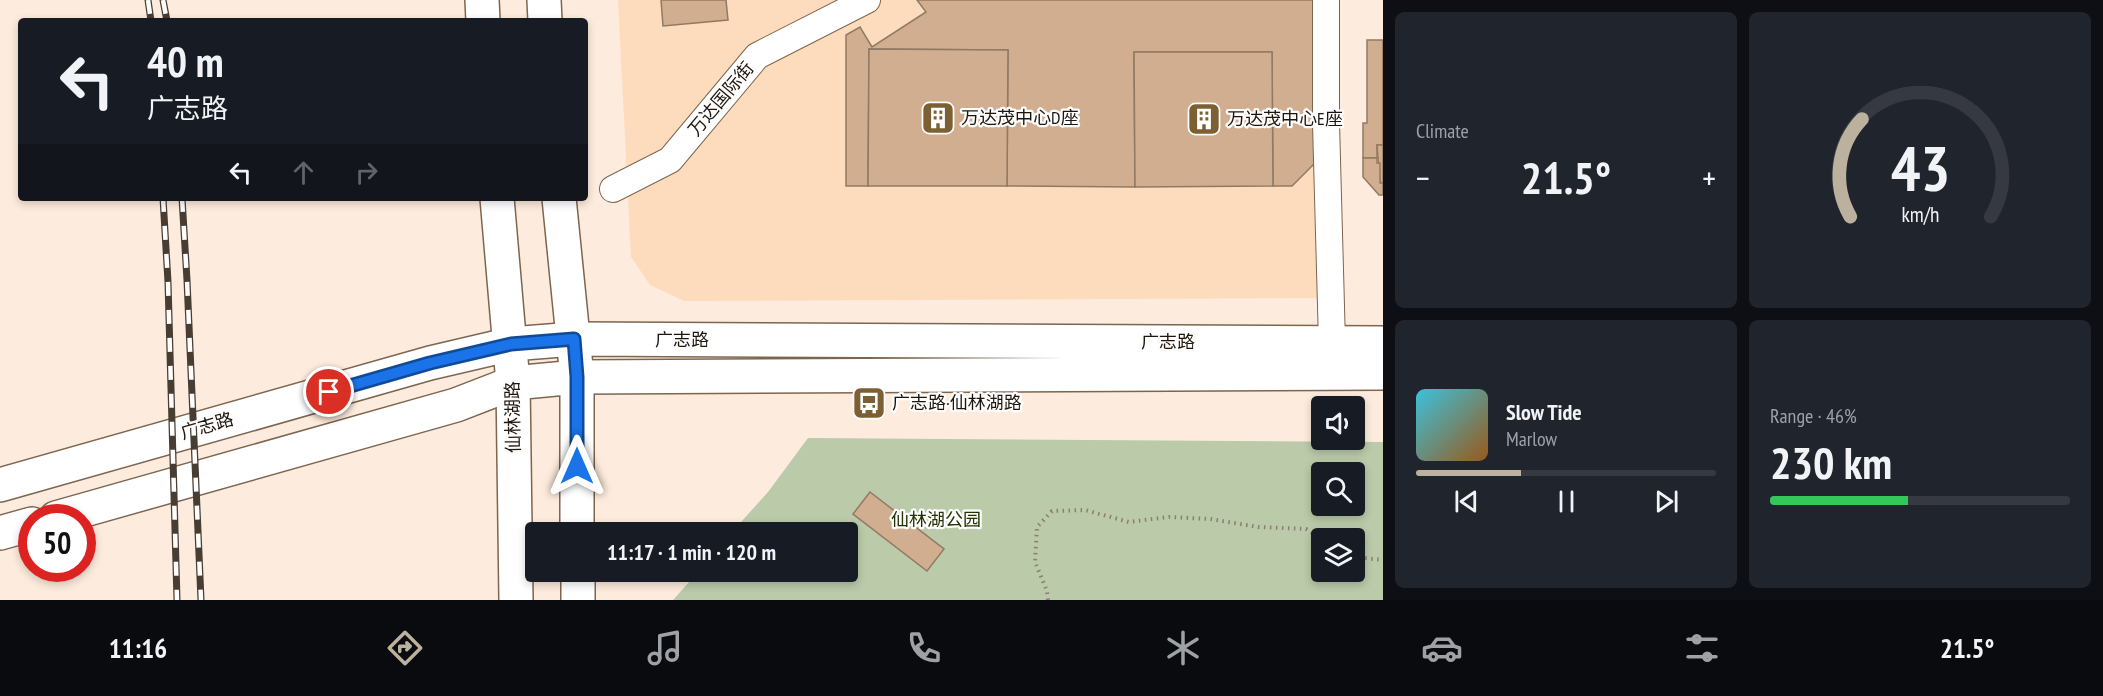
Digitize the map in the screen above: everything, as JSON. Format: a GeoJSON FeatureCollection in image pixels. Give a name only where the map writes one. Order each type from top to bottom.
{"type":"FeatureCollection","features":[{"type":"Feature","properties":{"kind":"street"},"geometry":{"type":"LineString","coordinates":[[482,0],[483,18]]}},
{"type":"Feature","properties":{"kind":"street"},"geometry":{"type":"LineString","coordinates":[[544,0],[545,18]]}},
{"type":"Feature","properties":{"kind":"street","name":"万达国际街"},"geometry":{"type":"LineString","coordinates":[[613,189],[670,160],[757,56],[867,0]]}},
{"type":"Feature","properties":{"kind":"street"},"geometry":{"type":"LineString","coordinates":[[1326,0],[1326,123],[1332,343]]}},
{"type":"Feature","properties":{"kind":"street","name":"仙林湖路"},"geometry":{"type":"LineString","coordinates":[[497,201],[513,383],[516,600]]}},
{"type":"Feature","properties":{"kind":"street"},"geometry":{"type":"LineString","coordinates":[[559,201],[577,377],[577,522]]}},
{"type":"Feature","properties":{"kind":"street","name":"广志路"},"geometry":{"type":"LineString","coordinates":[[0,485],[430,363],[511,344],[574,339],[1383,343]]}},
{"type":"Feature","properties":{"kind":"street","name":"广志路"},"geometry":{"type":"LineString","coordinates":[[96,507],[456,405],[513,383],[577,377],[1383,373]]}},
{"type":"Feature","properties":{"kind":"street"},"geometry":{"type":"LineString","coordinates":[[329,392],[341,401],[344,418],[339,438]]}},
{"type":"Feature","properties":{"kind":"street"},"geometry":{"type":"LineString","coordinates":[[0,533],[18,528]]}},
{"type":"Feature","properties":{"kind":"street"},"geometry":{"type":"LineString","coordinates":[[578,582],[578,600]]}},
{"type":"Feature","properties":{"kind":"path"},"geometry":{"type":"LineString","coordinates":[[1048,600],[1047,591],[1035,562],[1036,538],[1037,527],[1052,511],[1085,510],[1129,522],[1169,517],[1210,519],[1258,527],[1306,529],[1311,532]]}},
{"type":"Feature","properties":{"kind":"path"},"geometry":{"type":"LineString","coordinates":[[1365,558],[1383,560]]}},
{"type":"Feature","properties":{"kind":"shaded area"},"geometry":{"type":"Polygon","coordinates":[[[618,0],[1332,0],[1328,298],[684,301],[650,285],[631,257],[618,0]]]}},
{"type":"Feature","properties":{"kind":"green space","name":"仙林湖公园"},"geometry":{"type":"Polygon","coordinates":[[[808,438],[1311,441],[1311,450],[1365,450],[1365,442],[1383,442],[1383,600],[673,600],[689,582],[858,582],[858,522],[741,522],[768,492],[808,438]]]}},
{"type":"Feature","properties":{"kind":"building"},"geometry":{"type":"Polygon","coordinates":[[[661,0],[726,0],[728,20],[663,26],[661,0]]]}},
{"type":"Feature","properties":{"kind":"building"},"geometry":{"type":"Polygon","coordinates":[[[917,0],[1319,0],[1324,154],[1292,186],[1273,186],[1272,52],[1134,52],[1135,187],[1007,186],[1008,50],[869,49],[868,186],[846,186],[846,35],[860,27],[872,47],[926,12],[917,0]]]}},
{"type":"Feature","properties":{"kind":"building"},"geometry":{"type":"Polygon","coordinates":[[[1367,40],[1383,40],[1383,145],[1377,145],[1377,158],[1363,158],[1363,123],[1367,123],[1367,40]]]}},
{"type":"Feature","properties":{"kind":"building","name":"万达茂中心D座"},"geometry":{"type":"Polygon","coordinates":[[[869,49],[1008,50],[1007,186],[868,186],[869,49]]]}},
{"type":"Feature","properties":{"kind":"building","name":"万达茂中心E座"},"geometry":{"type":"Polygon","coordinates":[[[1134,52],[1272,52],[1273,186],[1135,187],[1134,52]]]}},
{"type":"Feature","properties":{"kind":"building"},"geometry":{"type":"Polygon","coordinates":[[[1377,145],[1383,145],[1383,183],[1380,183],[1377,145]]]}},
{"type":"Feature","properties":{"kind":"building"},"geometry":{"type":"Polygon","coordinates":[[[1363,158],[1377,158],[1377,163],[1380,163],[1380,183],[1383,183],[1383,195],[1379,195],[1363,177],[1363,158]]]}},
{"type":"Feature","properties":{"kind":"building"},"geometry":{"type":"Polygon","coordinates":[[[870,492],[944,549],[927,571],[853,514],[870,492]]]}},
{"type":"Feature","properties":{"kind":"railway"},"geometry":{"type":"LineString","coordinates":[[148,0],[151,18]]}},
{"type":"Feature","properties":{"kind":"railway"},"geometry":{"type":"LineString","coordinates":[[163,0],[166,18]]}},
{"type":"Feature","properties":{"kind":"railway"},"geometry":{"type":"LineString","coordinates":[[163,201],[168,282],[177,600]]}},
{"type":"Feature","properties":{"kind":"railway"},"geometry":{"type":"LineString","coordinates":[[182,201],[201,600]]}},
{"type":"Feature","properties":{"kind":"place","name":"万达茂中心D座"},"geometry":{"type":"Point","coordinates":[938,118]}},
{"type":"Feature","properties":{"kind":"place","name":"万达茂中心E座"},"geometry":{"type":"Point","coordinates":[1204,119]}},
{"type":"Feature","properties":{"kind":"place","name":"广志路·仙林湖路"},"geometry":{"type":"Point","coordinates":[869,403]}},
{"type":"Feature","properties":{"kind":"route"},"geometry":{"type":"LineString","coordinates":[[329,392],[430,363],[511,344],[574,339],[577,377],[577,466]]}}]}
